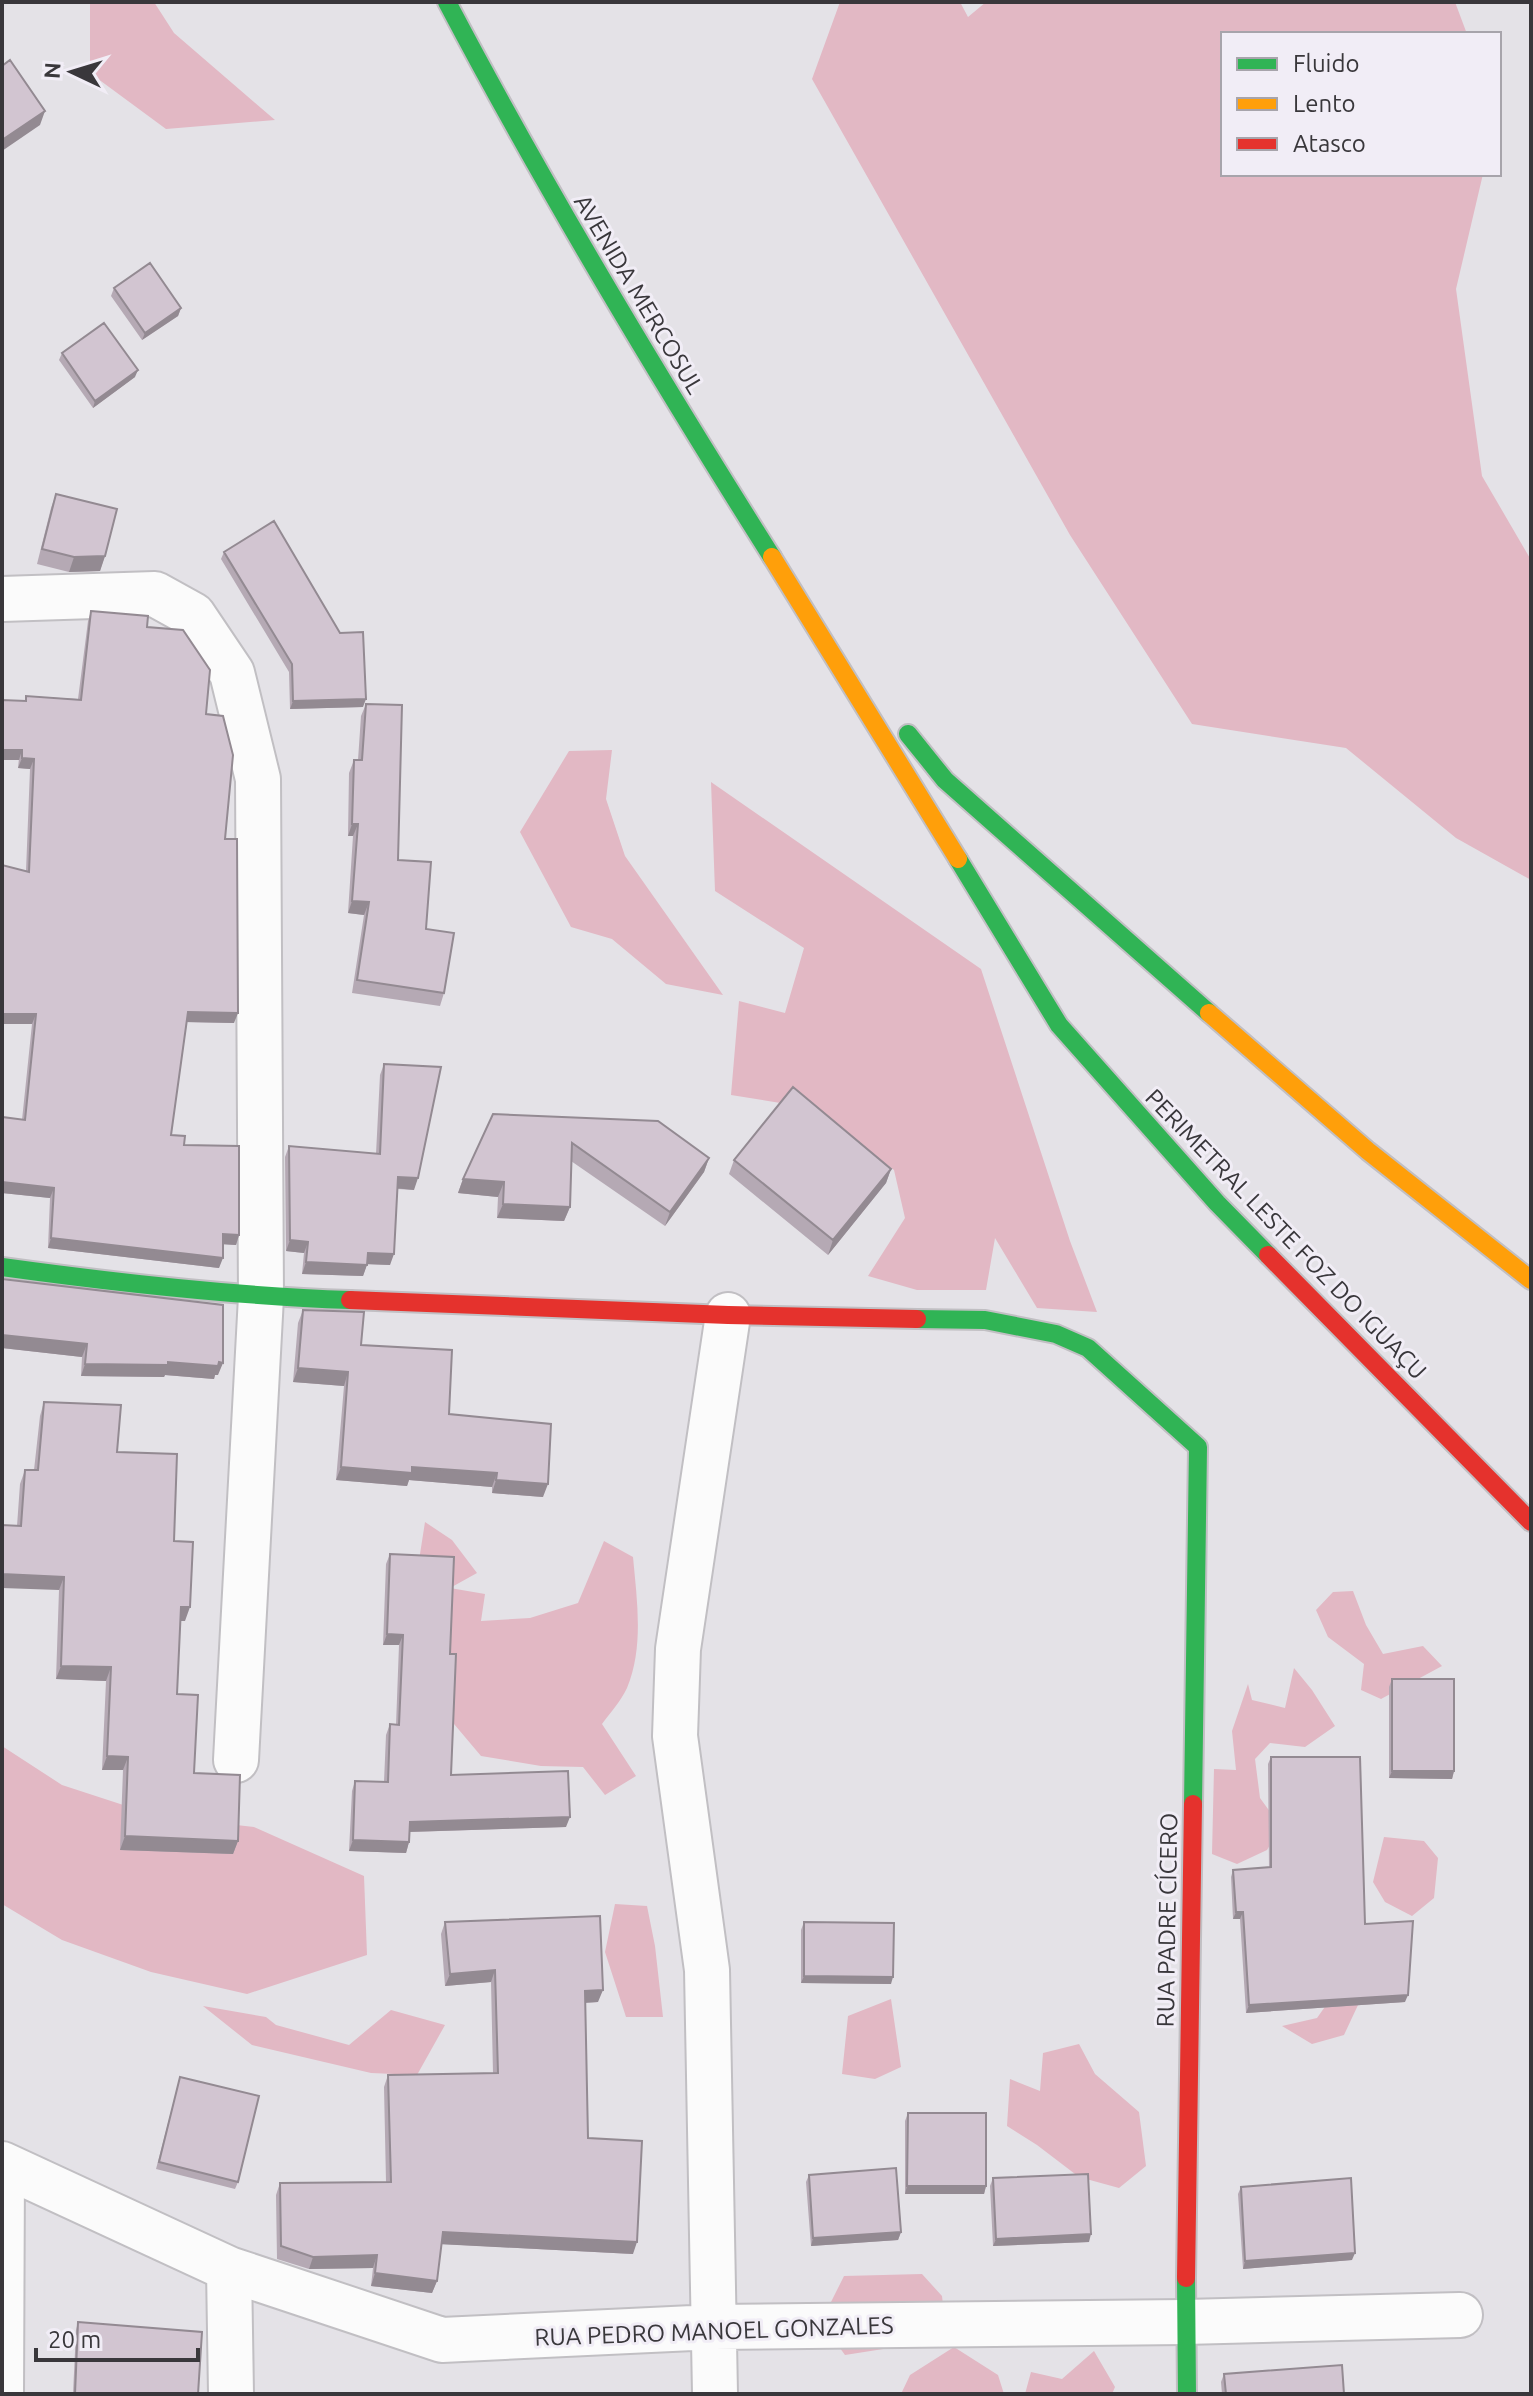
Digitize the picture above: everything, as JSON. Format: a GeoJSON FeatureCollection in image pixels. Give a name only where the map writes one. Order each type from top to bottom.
{"type":"FeatureCollection","features":[{"type":"Feature","properties":{"kind":"main road","name":"AVENIDA MERCOSUL"},"geometry":{"type":"LineString","coordinates":[[447,2],[521,142],[652,366],[802,604]]}},
{"type":"Feature","properties":{"kind":"main road"},"geometry":{"type":"LineString","coordinates":[[802,604],[945,780],[1368,1151],[1531,1280]]}},
{"type":"Feature","properties":{"kind":"main road","name":"PERIMETRAL LESTE FOZ DO IGUAÇU"},"geometry":{"type":"LineString","coordinates":[[802,604],[1059,1025],[1217,1203],[1531,1522]]}},
{"type":"Feature","properties":{"kind":"main road"},"geometry":{"type":"LineString","coordinates":[[2,1267],[261,1297],[728,1315]]}},
{"type":"Feature","properties":{"kind":"main road","name":"RUA PADRE CÍCERO"},"geometry":{"type":"LineString","coordinates":[[728,1315],[985,1320],[1056,1334],[1088,1348],[1198,1447],[1185,2322],[1187,2394]]}},
{"type":"Feature","properties":{"kind":"main road","name":"PERIMETRAL LESTE FOZ DO IGUAÇU"},"geometry":{"type":"LineString","coordinates":[[1492,1483],[1531,1539]]}},
{"type":"Feature","properties":{"kind":"street"},"geometry":{"type":"LineString","coordinates":[[2,599],[155,594],[193,615],[232,673],[258,779],[261,1297],[236,1760]]}},
{"type":"Feature","properties":{"kind":"street"},"geometry":{"type":"LineString","coordinates":[[715,2394],[707,1970],[675,1736],[678,1649],[728,1315]]}},
{"type":"Feature","properties":{"kind":"street","name":"RUA PEDRO MANOEL GONZALES"},"geometry":{"type":"LineString","coordinates":[[7,2167],[229,2269],[442,2340],[714,2327],[1185,2322],[1460,2315]]}},
{"type":"Feature","properties":{"kind":"street"},"geometry":{"type":"LineString","coordinates":[[229,2269],[231,2394]]}},
{"type":"Feature","properties":{"kind":"lane"},"geometry":{"type":"LineString","coordinates":[[7,2167],[11,2394]]}},
{"type":"Feature","properties":{"kind":"shaded area"},"geometry":{"type":"Polygon","coordinates":[[[90,2],[154,2],[174,33],[275,120],[166,129],[90,73],[90,2]]]}},
{"type":"Feature","properties":{"kind":"shaded area"},"geometry":{"type":"Polygon","coordinates":[[[840,2],[960,2],[968,17],[986,2],[1455,2],[1466,32],[1221,32],[1221,176],[1483,176],[1456,289],[1482,476],[1531,560],[1531,880],[1456,838],[1346,748],[1192,724],[1070,535],[812,79],[840,2]]]}},
{"type":"Feature","properties":{"kind":"shaded area"},"geometry":{"type":"Polygon","coordinates":[[[612,750],[606,799],[625,856],[723,995],[666,984],[612,939],[571,927],[520,832],[569,751],[612,750]]]}},
{"type":"Feature","properties":{"kind":"shaded area"},"geometry":{"type":"Polygon","coordinates":[[[711,782],[981,969],[1070,1241],[1097,1312],[1037,1308],[995,1238],[986,1290],[917,1290],[868,1276],[905,1218],[894,1170],[811,1108],[731,1095],[739,1001],[785,1013],[804,948],[715,891],[711,782]]]}},
{"type":"Feature","properties":{"kind":"shaded area"},"geometry":{"type":"Polygon","coordinates":[[[425,1522],[452,1540],[477,1573],[450,1588],[485,1594],[481,1621],[530,1618],[578,1603],[604,1541],[633,1557],[638,1624],[636,1656],[627,1688],[602,1724],[636,1776],[605,1795],[583,1767],[541,1766],[481,1756],[438,1705],[413,1599],[425,1522]]]}},
{"type":"Feature","properties":{"kind":"shaded area"},"geometry":{"type":"Polygon","coordinates":[[[1353,1591],[1366,1625],[1383,1654],[1423,1646],[1442,1666],[1381,1699],[1361,1690],[1364,1664],[1328,1637],[1316,1610],[1333,1592],[1353,1591]]]}},
{"type":"Feature","properties":{"kind":"shaded area"},"geometry":{"type":"Polygon","coordinates":[[[1294,1668],[1335,1726],[1305,1747],[1270,1743],[1255,1759],[1260,1798],[1281,1827],[1267,1850],[1237,1864],[1212,1854],[1214,1769],[1236,1770],[1232,1731],[1248,1684],[1252,1700],[1285,1708],[1294,1668]]]}},
{"type":"Feature","properties":{"kind":"shaded area"},"geometry":{"type":"Polygon","coordinates":[[[2,1746],[62,1785],[157,1816],[254,1827],[364,1876],[367,1955],[247,1994],[151,1972],[62,1940],[2,1904],[2,1746]]]}},
{"type":"Feature","properties":{"kind":"shaded area"},"geometry":{"type":"Polygon","coordinates":[[[1384,1837],[1424,1841],[1438,1858],[1434,1898],[1412,1916],[1385,1902],[1373,1882],[1384,1837]]]}},
{"type":"Feature","properties":{"kind":"shaded area"},"geometry":{"type":"Polygon","coordinates":[[[615,1904],[647,1906],[663,2017],[626,2017],[605,1952],[615,1904]]]}},
{"type":"Feature","properties":{"kind":"shaded area"},"geometry":{"type":"Polygon","coordinates":[[[1334,1994],[1358,2005],[1344,2035],[1312,2044],[1282,2026],[1317,2018],[1334,1994]]]}},
{"type":"Feature","properties":{"kind":"shaded area"},"geometry":{"type":"Polygon","coordinates":[[[891,1999],[901,2067],[875,2079],[842,2074],[848,2016],[891,1999]]]}},
{"type":"Feature","properties":{"kind":"shaded area"},"geometry":{"type":"Polygon","coordinates":[[[203,2006],[266,2017],[276,2025],[349,2045],[391,2010],[445,2025],[417,2075],[371,2073],[252,2045],[203,2006]]]}},
{"type":"Feature","properties":{"kind":"shaded area"},"geometry":{"type":"Polygon","coordinates":[[[1079,2044],[1095,2074],[1139,2112],[1146,2166],[1119,2188],[1079,2177],[1007,2126],[1010,2079],[1040,2091],[1043,2053],[1079,2044]]]}},
{"type":"Feature","properties":{"kind":"shaded area"},"geometry":{"type":"Polygon","coordinates":[[[922,2274],[942,2296],[947,2339],[845,2355],[821,2322],[844,2276],[922,2274]]]}},
{"type":"Feature","properties":{"kind":"shaded area"},"geometry":{"type":"Polygon","coordinates":[[[954,2347],[998,2375],[1004,2394],[901,2394],[910,2375],[954,2347]]]}},
{"type":"Feature","properties":{"kind":"shaded area"},"geometry":{"type":"Polygon","coordinates":[[[1094,2351],[1115,2387],[1112,2394],[1025,2394],[1031,2372],[1062,2379],[1094,2351]]]}},
{"type":"Feature","properties":{"kind":"building"},"geometry":{"type":"Polygon","coordinates":[[[10,60],[45,111],[2,140],[2,66],[10,60]]]}},
{"type":"Feature","properties":{"kind":"building"},"geometry":{"type":"Polygon","coordinates":[[[150,263],[181,308],[145,333],[114,288],[150,263]]]}},
{"type":"Feature","properties":{"kind":"building"},"geometry":{"type":"Polygon","coordinates":[[[104,323],[138,370],[95,401],[62,353],[104,323]]]}},
{"type":"Feature","properties":{"kind":"building"},"geometry":{"type":"Polygon","coordinates":[[[56,494],[117,509],[105,556],[74,557],[42,549],[56,494]]]}},
{"type":"Feature","properties":{"kind":"building"},"geometry":{"type":"Polygon","coordinates":[[[274,521],[340,633],[363,632],[366,699],[293,701],[292,664],[224,552],[274,521]]]}},
{"type":"Feature","properties":{"kind":"building"},"geometry":{"type":"Polygon","coordinates":[[[91,611],[148,616],[147,627],[183,630],[210,670],[206,714],[223,716],[233,755],[225,839],[237,839],[238,1013],[188,1012],[171,1135],[185,1136],[184,1145],[239,1146],[239,1235],[223,1234],[223,1258],[51,1238],[54,1188],[2,1182],[2,1117],[25,1120],[36,1014],[2,1014],[2,865],[29,872],[34,759],[22,758],[22,750],[2,750],[2,700],[26,701],[26,696],[81,700],[91,611]]]}},
{"type":"Feature","properties":{"kind":"building"},"geometry":{"type":"Polygon","coordinates":[[[366,704],[402,705],[398,860],[431,862],[426,929],[454,933],[444,993],[357,980],[369,902],[352,901],[358,824],[352,824],[354,760],[362,760],[366,704]]]}},
{"type":"Feature","properties":{"kind":"building"},"geometry":{"type":"Polygon","coordinates":[[[384,1064],[441,1067],[418,1178],[398,1177],[394,1254],[368,1253],[367,1265],[306,1262],[308,1242],[290,1240],[289,1146],[380,1154],[384,1064]]]}},
{"type":"Feature","properties":{"kind":"building"},"geometry":{"type":"Polygon","coordinates":[[[793,1087],[891,1169],[833,1240],[734,1160],[793,1087]]]}},
{"type":"Feature","properties":{"kind":"building"},"geometry":{"type":"Polygon","coordinates":[[[493,1114],[658,1121],[709,1158],[670,1212],[572,1143],[570,1207],[503,1204],[504,1182],[463,1179],[493,1114]]]}},
{"type":"Feature","properties":{"kind":"building"},"geometry":{"type":"Polygon","coordinates":[[[2,1279],[223,1305],[223,1363],[219,1362],[218,1366],[168,1362],[168,1365],[85,1364],[87,1344],[2,1335],[2,1279]]]}},
{"type":"Feature","properties":{"kind":"building"},"geometry":{"type":"Polygon","coordinates":[[[303,1310],[364,1312],[361,1345],[452,1350],[449,1414],[551,1424],[548,1484],[496,1480],[497,1473],[412,1467],[412,1473],[341,1467],[348,1372],[298,1368],[303,1310]]]}},
{"type":"Feature","properties":{"kind":"building"},"geometry":{"type":"Polygon","coordinates":[[[44,1402],[121,1405],[117,1452],[177,1454],[174,1541],[193,1542],[190,1607],[181,1607],[177,1694],[198,1695],[194,1773],[240,1775],[238,1841],[125,1836],[128,1757],[107,1756],[111,1667],[61,1666],[64,1577],[2,1574],[2,1525],[21,1526],[25,1470],[38,1470],[44,1402]]]}},
{"type":"Feature","properties":{"kind":"building"},"geometry":{"type":"Polygon","coordinates":[[[390,1554],[454,1557],[450,1654],[456,1654],[451,1775],[568,1771],[570,1817],[410,1822],[409,1842],[353,1840],[355,1781],[388,1782],[390,1724],[399,1725],[403,1635],[387,1634],[390,1554]]]}},
{"type":"Feature","properties":{"kind":"building"},"geometry":{"type":"Polygon","coordinates":[[[1392,1679],[1454,1679],[1454,1771],[1392,1771],[1392,1679]]]}},
{"type":"Feature","properties":{"kind":"building"},"geometry":{"type":"Polygon","coordinates":[[[1271,1757],[1360,1757],[1365,1924],[1413,1921],[1408,1995],[1249,2005],[1243,1912],[1236,1912],[1233,1870],[1271,1867],[1271,1757]]]}},
{"type":"Feature","properties":{"kind":"building"},"geometry":{"type":"Polygon","coordinates":[[[600,1916],[603,1990],[585,1991],[588,2138],[642,2141],[637,2242],[443,2232],[437,2281],[375,2273],[377,2255],[313,2257],[281,2246],[280,2183],[391,2182],[388,2075],[498,2073],[495,1970],[450,1974],[445,1922],[600,1916]]]}},
{"type":"Feature","properties":{"kind":"building"},"geometry":{"type":"Polygon","coordinates":[[[804,1922],[894,1923],[893,1977],[804,1976],[804,1922]]]}},
{"type":"Feature","properties":{"kind":"building"},"geometry":{"type":"Polygon","coordinates":[[[180,2077],[259,2096],[238,2182],[159,2162],[180,2077]]]}},
{"type":"Feature","properties":{"kind":"building"},"geometry":{"type":"Polygon","coordinates":[[[908,2113],[986,2113],[986,2186],[907,2186],[908,2113]]]}},
{"type":"Feature","properties":{"kind":"building"},"geometry":{"type":"Polygon","coordinates":[[[896,2168],[901,2232],[813,2238],[809,2175],[896,2168]]]}},
{"type":"Feature","properties":{"kind":"building"},"geometry":{"type":"Polygon","coordinates":[[[1088,2174],[1091,2234],[996,2239],[993,2178],[1088,2174]]]}},
{"type":"Feature","properties":{"kind":"building"},"geometry":{"type":"Polygon","coordinates":[[[1351,2178],[1355,2253],[1245,2261],[1241,2187],[1351,2178]]]}},
{"type":"Feature","properties":{"kind":"building"},"geometry":{"type":"Polygon","coordinates":[[[78,2322],[202,2332],[198,2394],[75,2394],[78,2322]]]}},
{"type":"Feature","properties":{"kind":"building"},"geometry":{"type":"Polygon","coordinates":[[[1342,2365],[1344,2394],[1226,2394],[1224,2374],[1342,2365]]]}},
{"type":"Feature","properties":{"kind":"traffic: fast"},"geometry":{"type":"LineString","coordinates":[[447,2],[604,282],[772,557]]}},
{"type":"Feature","properties":{"kind":"traffic: fast"},"geometry":{"type":"LineString","coordinates":[[908,734],[945,780],[1209,1013]]}},
{"type":"Feature","properties":{"kind":"traffic: fast"},"geometry":{"type":"LineString","coordinates":[[958,859],[1059,1025],[1217,1203],[1268,1255]]}},
{"type":"Feature","properties":{"kind":"traffic: fast"},"geometry":{"type":"LineString","coordinates":[[2,1267],[176,1288],[350,1300]]}},
{"type":"Feature","properties":{"kind":"traffic: fast"},"geometry":{"type":"LineString","coordinates":[[917,1319],[985,1320],[1056,1334],[1088,1348],[1198,1447],[1193,1804]]}},
{"type":"Feature","properties":{"kind":"traffic: fast"},"geometry":{"type":"LineString","coordinates":[[1186,2278],[1187,2394]]}},
{"type":"Feature","properties":{"kind":"traffic: slow"},"geometry":{"type":"LineString","coordinates":[[772,557],[958,859]]}},
{"type":"Feature","properties":{"kind":"traffic: slow"},"geometry":{"type":"LineString","coordinates":[[1209,1013],[1368,1151],[1531,1280]]}},
{"type":"Feature","properties":{"kind":"traffic: jam"},"geometry":{"type":"LineString","coordinates":[[1268,1255],[1531,1522]]}},
{"type":"Feature","properties":{"kind":"traffic: jam"},"geometry":{"type":"LineString","coordinates":[[350,1300],[917,1319]]}},
{"type":"Feature","properties":{"kind":"traffic: jam"},"geometry":{"type":"LineString","coordinates":[[1186,2278],[1193,1804]]}}]}
